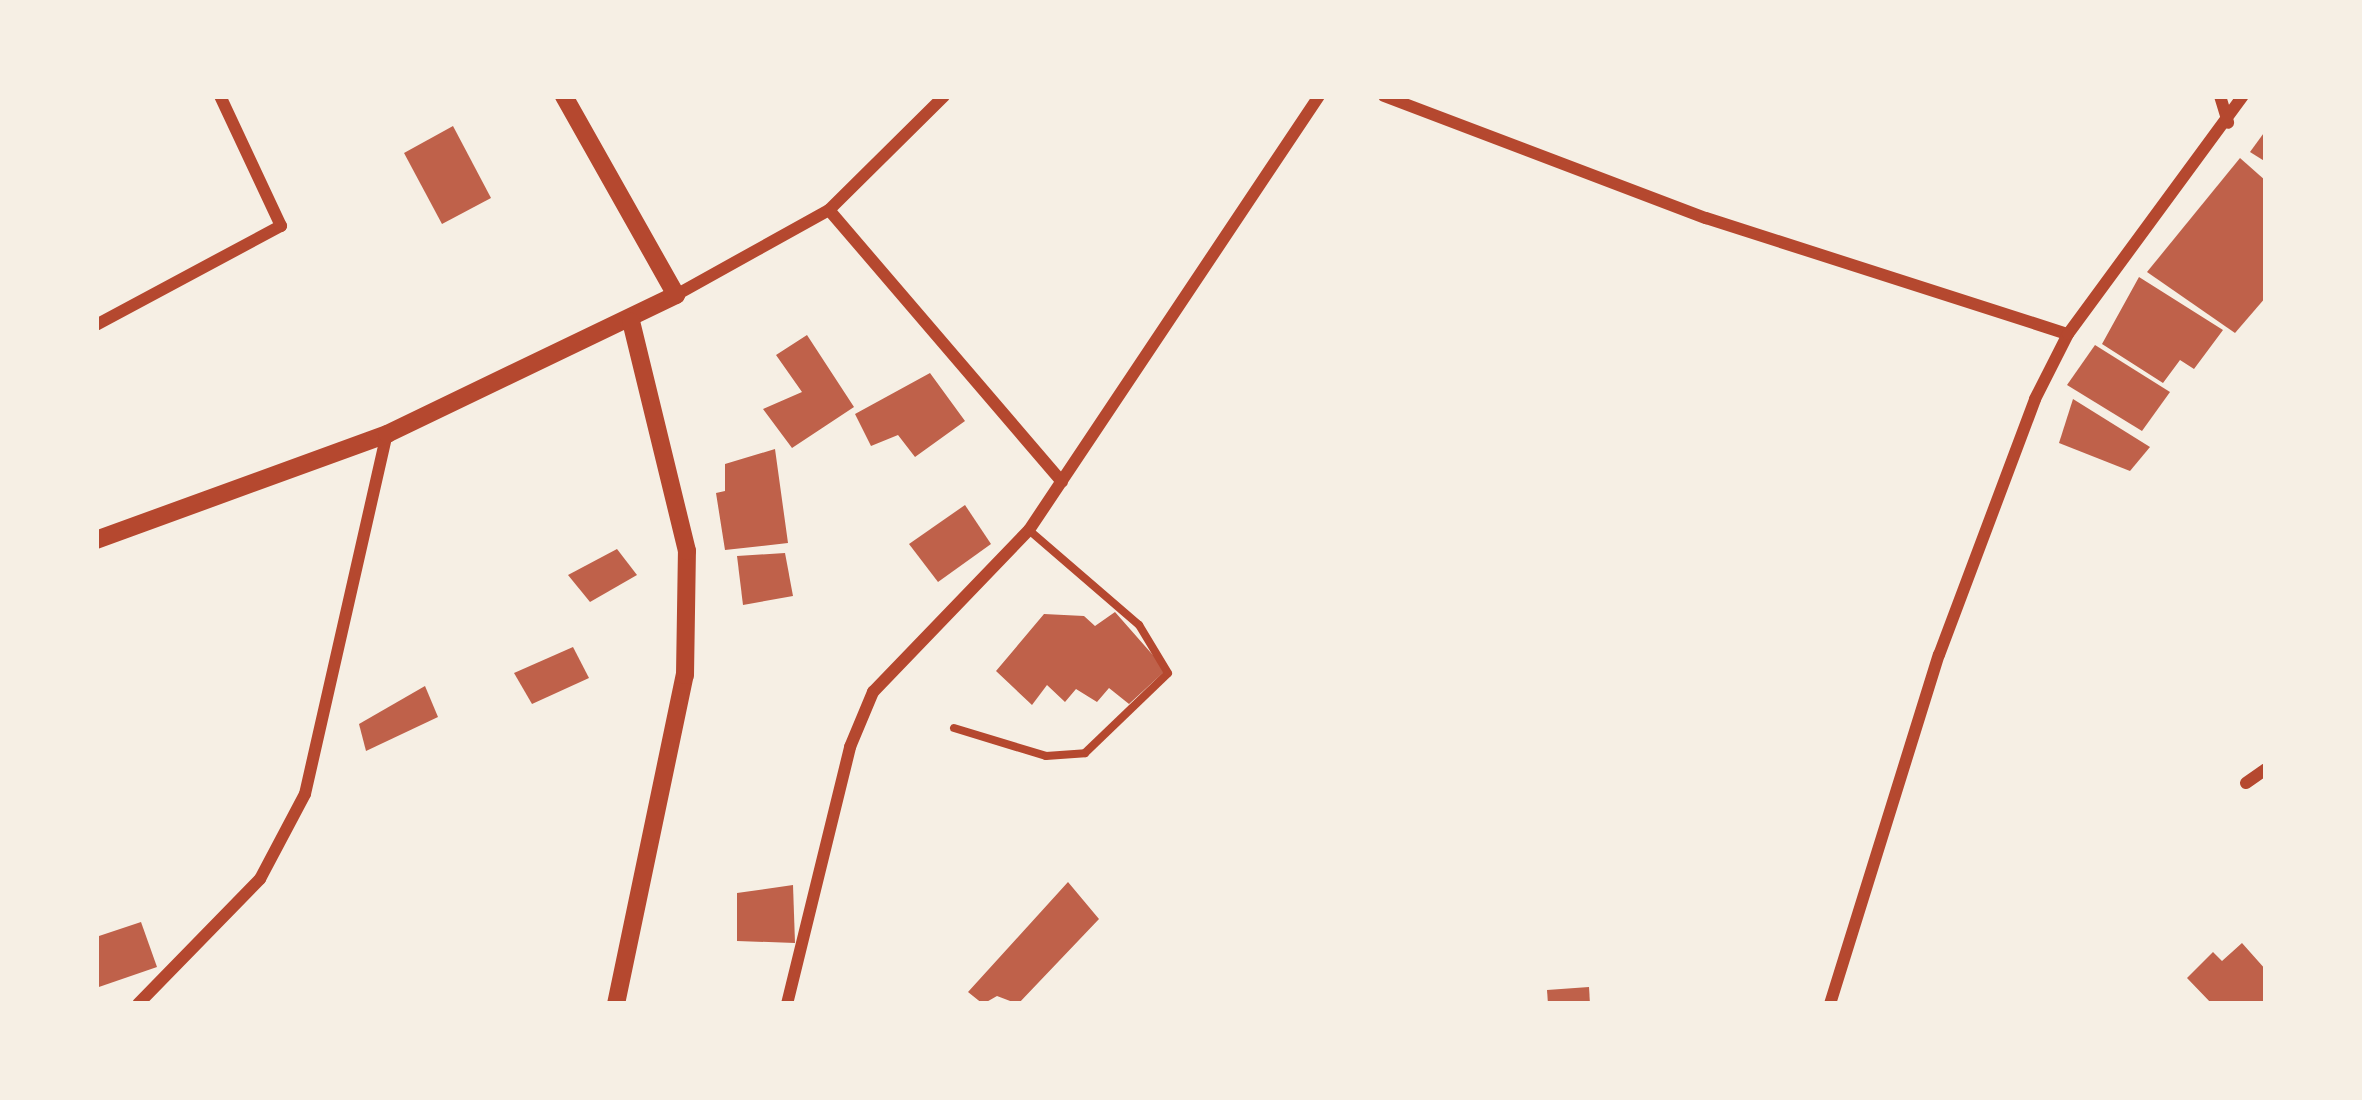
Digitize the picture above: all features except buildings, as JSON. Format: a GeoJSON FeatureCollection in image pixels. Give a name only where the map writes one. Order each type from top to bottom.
{"type":"FeatureCollection","features":[{"type":"Feature","properties":{"kind":"street"},"geometry":{"type":"LineString","coordinates":[[97,322],[281,226],[220,96]]}},
{"type":"Feature","properties":{"kind":"street"},"geometry":{"type":"LineString","coordinates":[[564,96],[676,295]]}},
{"type":"Feature","properties":{"kind":"street"},"geometry":{"type":"LineString","coordinates":[[96,540],[387,434],[632,322],[829,210],[944,96]]}},
{"type":"Feature","properties":{"kind":"street"},"geometry":{"type":"LineString","coordinates":[[787,1004],[850,747],[873,692],[1029,530],[1319,96]]}},
{"type":"Feature","properties":{"kind":"street"},"geometry":{"type":"LineString","coordinates":[[1384,96],[1706,218],[2068,334]]}},
{"type":"Feature","properties":{"kind":"street"},"geometry":{"type":"LineString","coordinates":[[2220,96],[2228,123]]}},
{"type":"Feature","properties":{"kind":"street"},"geometry":{"type":"LineString","coordinates":[[1830,1004],[1940,655],[2035,399],[2068,334],[2228,123],[2243,96]]}},
{"type":"Feature","properties":{"kind":"street"},"geometry":{"type":"LineString","coordinates":[[829,210],[1062,482]]}},
{"type":"Feature","properties":{"kind":"street"},"geometry":{"type":"LineString","coordinates":[[616,1004],[685,675],[687,551],[632,322]]}},
{"type":"Feature","properties":{"kind":"street"},"geometry":{"type":"LineString","coordinates":[[138,1004],[260,879],[305,794],[387,434]]}},
{"type":"Feature","properties":{"kind":"street"},"geometry":{"type":"LineString","coordinates":[[2246,783],[2266,769]]}},
{"type":"Feature","properties":{"kind":"lane"},"geometry":{"type":"LineString","coordinates":[[954,728],[1046,756],[1085,752],[1168,673],[1139,626],[1029,530]]}}]}
